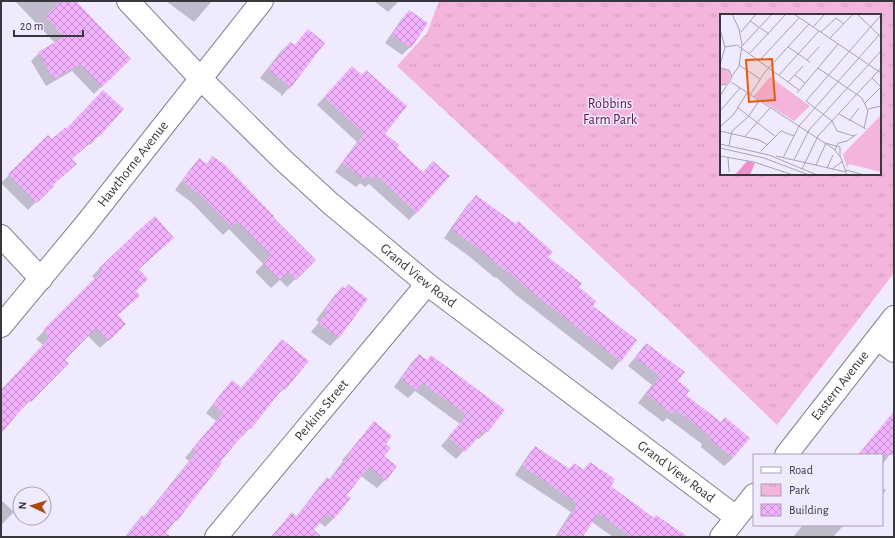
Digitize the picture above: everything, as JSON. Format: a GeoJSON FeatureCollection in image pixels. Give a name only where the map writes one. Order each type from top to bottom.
{"type":"FeatureCollection","features":[{"type":"Feature","properties":{"kind":"street","name":"Grand View Road"},"geometry":{"type":"LineString","coordinates":[[128,1],[200,78],[282,160],[330,203],[427,284],[736,517]]}},
{"type":"Feature","properties":{"kind":"street","name":"Hawthorne Avenue"},"geometry":{"type":"LineString","coordinates":[[1,326],[41,279],[262,1]]}},
{"type":"Feature","properties":{"kind":"street"},"geometry":{"type":"LineString","coordinates":[[1,236],[41,279]]}},
{"type":"Feature","properties":{"kind":"street","name":"Perkins Street"},"geometry":{"type":"LineString","coordinates":[[216,537],[427,284]]}},
{"type":"Feature","properties":{"kind":"street","name":"Eastern Avenue"},"geometry":{"type":"LineString","coordinates":[[787,454],[886,345],[894,317]]}},
{"type":"Feature","properties":{"kind":"street"},"geometry":{"type":"LineString","coordinates":[[721,537],[753,496]]}},
{"type":"Feature","properties":{"kind":"green space","name":"Robbins Farm Park"},"geometry":{"type":"Polygon","coordinates":[[[439,1],[894,1],[894,273],[777,425],[679,330],[397,66],[427,33],[439,1]]]}},
{"type":"Feature","properties":{"kind":"building"},"geometry":{"type":"Polygon","coordinates":[[[61,1],[76,1],[131,59],[102,87],[80,64],[54,79],[38,52],[64,37],[45,16],[61,1]]]}},
{"type":"Feature","properties":{"kind":"building"},"geometry":{"type":"Polygon","coordinates":[[[409,10],[428,23],[411,48],[392,35],[409,10]]]}},
{"type":"Feature","properties":{"kind":"building"},"geometry":{"type":"Polygon","coordinates":[[[308,29],[325,43],[289,90],[289,86],[268,70],[290,42],[295,45],[308,29]]]}},
{"type":"Feature","properties":{"kind":"building"},"geometry":{"type":"Polygon","coordinates":[[[352,66],[362,75],[366,70],[407,106],[385,134],[399,144],[397,148],[423,172],[433,161],[450,176],[417,213],[377,176],[374,180],[368,175],[365,180],[342,163],[364,134],[324,97],[352,66]]]}},
{"type":"Feature","properties":{"kind":"building"},"geometry":{"type":"Polygon","coordinates":[[[103,90],[124,109],[99,137],[98,136],[72,159],[77,164],[53,185],[54,186],[37,203],[8,174],[48,135],[52,139],[66,127],[67,128],[103,90]]]}},
{"type":"Feature","properties":{"kind":"building"},"geometry":{"type":"Polygon","coordinates":[[[212,156],[224,164],[274,216],[273,217],[316,260],[296,280],[289,272],[280,280],[263,263],[271,255],[238,222],[232,227],[199,194],[182,181],[199,158],[207,164],[212,156]]]}},
{"type":"Feature","properties":{"kind":"building"},"geometry":{"type":"Polygon","coordinates":[[[476,195],[516,224],[518,221],[553,252],[548,257],[582,283],[579,287],[596,301],[593,306],[637,340],[621,362],[524,286],[505,269],[504,270],[479,249],[451,229],[476,195]]]}},
{"type":"Feature","properties":{"kind":"building"},"geometry":{"type":"Polygon","coordinates":[[[155,216],[174,238],[139,269],[148,279],[136,291],[140,296],[118,315],[126,324],[109,341],[96,328],[65,360],[69,363],[31,402],[29,400],[1,434],[1,390],[50,337],[43,330],[102,271],[99,268],[155,216]]]}},
{"type":"Feature","properties":{"kind":"building"},"geometry":{"type":"Polygon","coordinates":[[[348,284],[368,299],[339,338],[319,324],[326,313],[324,311],[342,286],[345,289],[348,284]]]}},
{"type":"Feature","properties":{"kind":"building"},"geometry":{"type":"Polygon","coordinates":[[[282,339],[309,361],[285,390],[283,388],[251,429],[249,428],[220,462],[222,463],[166,533],[171,537],[126,537],[142,515],[145,517],[196,453],[192,449],[223,413],[213,404],[232,380],[242,388],[282,339]]]}},
{"type":"Feature","properties":{"kind":"building"},"geometry":{"type":"Polygon","coordinates":[[[646,343],[685,372],[678,381],[690,390],[686,395],[721,422],[725,417],[750,438],[733,458],[708,438],[710,436],[676,410],[672,414],[646,394],[660,376],[635,358],[646,343]]]}},
{"type":"Feature","properties":{"kind":"building"},"geometry":{"type":"Polygon","coordinates":[[[419,354],[427,360],[431,355],[505,410],[488,432],[485,430],[465,452],[448,437],[467,415],[422,383],[417,390],[401,379],[419,354]]]}},
{"type":"Feature","properties":{"kind":"building"},"geometry":{"type":"Polygon","coordinates":[[[894,411],[894,455],[859,454],[894,411]]]}},
{"type":"Feature","properties":{"kind":"building"},"geometry":{"type":"Polygon","coordinates":[[[374,421],[392,436],[386,444],[391,448],[384,456],[397,466],[386,481],[369,467],[347,495],[351,498],[334,519],[327,514],[314,530],[322,537],[271,537],[292,512],[297,517],[327,477],[330,480],[351,452],[350,451],[374,421]]]}},
{"type":"Feature","properties":{"kind":"building"},"geometry":{"type":"Polygon","coordinates":[[[535,446],[570,469],[574,463],[584,470],[590,462],[615,479],[611,486],[654,518],[656,515],[688,537],[631,537],[598,513],[583,537],[557,537],[578,504],[522,466],[535,446]]]}}]}
